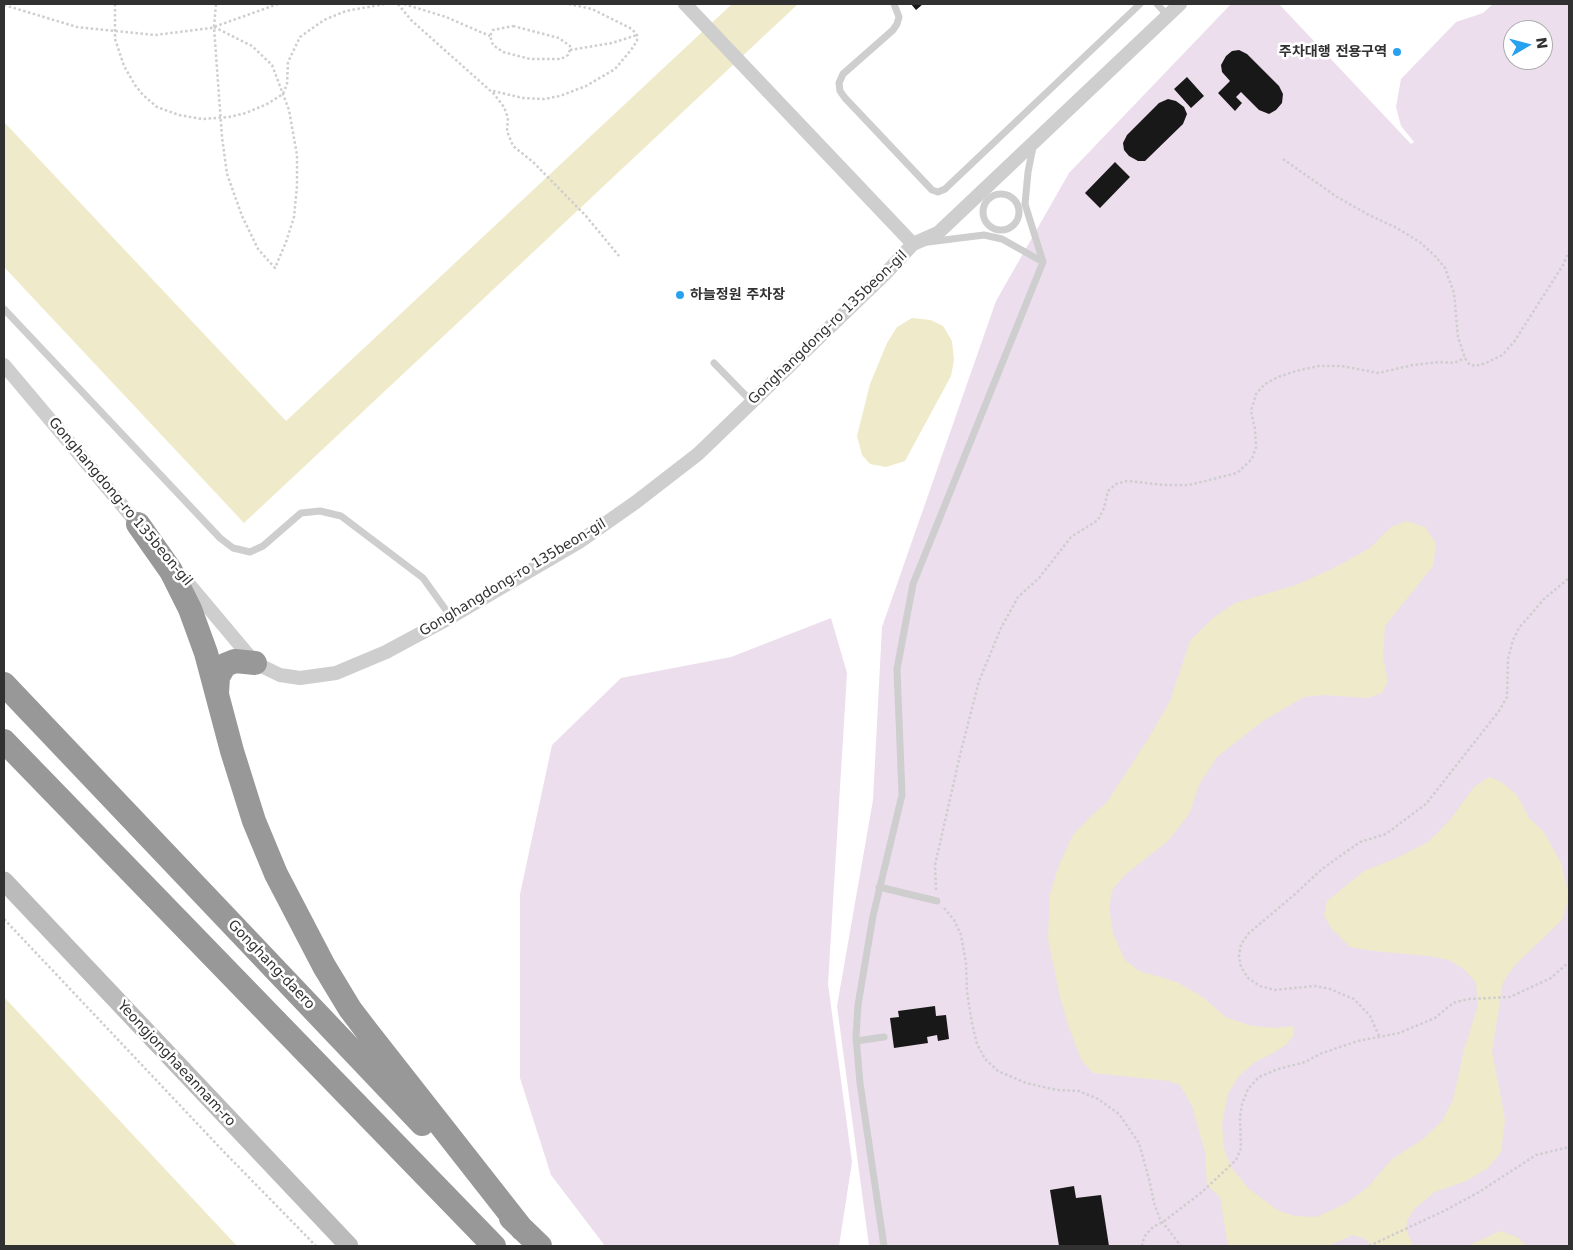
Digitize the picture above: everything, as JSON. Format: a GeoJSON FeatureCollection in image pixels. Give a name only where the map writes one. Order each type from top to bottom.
{"type":"FeatureCollection","features":[{"type":"Feature","properties":{"kind":"highway"},"geometry":{"type":"LineString","coordinates":[[138,524],[171,571],[190,609],[206,653],[234,759],[254,821],[284,890],[324,966],[350,1009],[522,1229]]}},
{"type":"Feature","properties":{"kind":"highway"},"geometry":{"type":"LineString","coordinates":[[218,697],[218,677],[224,665],[235,661],[255,663]]}},
{"type":"Feature","properties":{"kind":"highway","name":"Gonghang-daero"},"geometry":{"type":"LineString","coordinates":[[4,684],[540,1246]]}},
{"type":"Feature","properties":{"kind":"highway"},"geometry":{"type":"LineString","coordinates":[[4,741],[494,1246]]}},
{"type":"Feature","properties":{"kind":"main road","name":"Yeongjonghaeannam-ro"},"geometry":{"type":"LineString","coordinates":[[4,881],[349,1246]]}},
{"type":"Feature","properties":{"kind":"street"},"geometry":{"type":"LineString","coordinates":[[685,4],[913,244]]}},
{"type":"Feature","properties":{"kind":"street","name":"Gonghangdong-ro 135beon-gil"},"geometry":{"type":"LineString","coordinates":[[4,365],[255,663],[280,675],[300,678],[336,673],[386,652],[451,617],[579,542],[636,502],[698,454],[885,274],[913,244],[938,233],[985,196],[1034,142],[1180,4]]}},
{"type":"Feature","properties":{"kind":"lane"},"geometry":{"type":"LineString","coordinates":[[894,4],[899,17],[897,24],[893,30],[843,74],[839,83],[840,91],[932,190],[938,192],[944,189],[1140,4]]}},
{"type":"Feature","properties":{"kind":"lane"},"geometry":{"type":"LineString","coordinates":[[1157,4],[1169,16]]}},
{"type":"Feature","properties":{"kind":"lane"},"geometry":{"type":"LineString","coordinates":[[884,1246],[860,1083],[856,1041],[858,1005],[879,887],[902,796],[897,669],[913,584],[1044,262],[1021,204],[1004,194],[985,196],[983,216],[990,226],[1001,230],[1012,226],[1019,216],[1021,204],[1034,142]]}},
{"type":"Feature","properties":{"kind":"lane"},"geometry":{"type":"LineString","coordinates":[[992,237],[995,229]]}},
{"type":"Feature","properties":{"kind":"lane"},"geometry":{"type":"LineString","coordinates":[[913,244],[984,235],[1002,239],[1044,262]]}},
{"type":"Feature","properties":{"kind":"lane"},"geometry":{"type":"LineString","coordinates":[[4,309],[220,538],[233,548],[250,552],[263,546],[301,513],[320,511],[341,516],[423,578],[451,617]]}},
{"type":"Feature","properties":{"kind":"lane"},"geometry":{"type":"LineString","coordinates":[[714,363],[752,402]]}},
{"type":"Feature","properties":{"kind":"lane"},"geometry":{"type":"LineString","coordinates":[[879,887],[937,901]]}},
{"type":"Feature","properties":{"kind":"lane"},"geometry":{"type":"LineString","coordinates":[[856,1041],[884,1037]]}},
{"type":"Feature","properties":{"kind":"path"},"geometry":{"type":"LineString","coordinates":[[116,4],[115,31],[118,53],[129,76],[143,96],[157,107],[179,115],[202,119],[246,114],[267,104],[282,94],[287,84],[288,62],[300,37],[324,20],[346,11],[384,4]]}},
{"type":"Feature","properties":{"kind":"path"},"geometry":{"type":"LineString","coordinates":[[214,27],[252,46],[272,65],[289,110],[297,155],[297,186],[294,217],[275,268],[258,249],[242,216],[227,174],[214,27],[216,4]]}},
{"type":"Feature","properties":{"kind":"path"},"geometry":{"type":"LineString","coordinates":[[4,5],[77,27],[155,35],[214,27],[278,4]]}},
{"type":"Feature","properties":{"kind":"path"},"geometry":{"type":"LineString","coordinates":[[398,4],[411,20],[491,90],[504,107],[508,118],[507,131],[513,146],[533,162],[586,216],[619,256]]}},
{"type":"Feature","properties":{"kind":"path"},"geometry":{"type":"LineString","coordinates":[[404,4],[446,17],[490,36]]}},
{"type":"Feature","properties":{"kind":"path"},"geometry":{"type":"LineString","coordinates":[[491,90],[523,98],[544,99],[560,96],[586,86],[615,69],[637,41],[637,35],[632,29],[592,9],[570,4]]}},
{"type":"Feature","properties":{"kind":"path"},"geometry":{"type":"LineString","coordinates":[[513,26],[559,38],[567,43],[570,50],[568,55],[561,59],[530,59],[504,52],[493,45],[490,36],[493,30],[513,26]]}},
{"type":"Feature","properties":{"kind":"path"},"geometry":{"type":"LineString","coordinates":[[570,50],[604,45],[637,35]]}},
{"type":"Feature","properties":{"kind":"path"},"geometry":{"type":"LineString","coordinates":[[1283,159],[1338,197],[1421,243],[1436,257],[1445,268],[1454,293],[1458,337],[1465,358],[1469,364],[1475,366],[1486,364],[1502,355],[1514,342],[1544,297],[1569,251]]}},
{"type":"Feature","properties":{"kind":"path"},"geometry":{"type":"LineString","coordinates":[[1182,1246],[1163,1222],[1154,1203],[1139,1143],[1119,1114],[1098,1099],[1079,1091],[1057,1090],[1026,1083],[998,1072],[985,1059],[978,1044],[972,1023],[967,992],[966,964],[961,935],[954,920],[937,901],[935,865],[960,754],[979,681],[1001,628],[1018,597],[1039,578],[1071,538],[1098,520],[1104,508],[1108,491],[1116,484],[1127,481],[1165,485],[1189,485],[1237,473],[1252,459],[1256,447],[1251,411],[1256,394],[1265,384],[1296,371],[1320,366],[1342,366],[1378,372],[1413,365],[1454,362],[1465,358]]}},
{"type":"Feature","properties":{"kind":"path"},"geometry":{"type":"LineString","coordinates":[[1379,1036],[1370,1016],[1354,999],[1330,989],[1315,986],[1275,990],[1260,986],[1248,978],[1241,967],[1241,944],[1250,933],[1337,858],[1360,842],[1386,834],[1426,804],[1499,711],[1507,697],[1508,659],[1513,640],[1519,628],[1544,599],[1569,578]]}},
{"type":"Feature","properties":{"kind":"path"},"geometry":{"type":"LineString","coordinates":[[4,919],[225,1153],[316,1246]]}},
{"type":"Feature","properties":{"kind":"path"},"geometry":{"type":"LineString","coordinates":[[1142,1246],[1144,1237],[1153,1227],[1163,1222],[1202,1192],[1236,1160],[1241,1148],[1240,1117],[1242,1104],[1248,1089],[1260,1077],[1358,1041],[1399,1032],[1435,1018],[1453,1003],[1468,999],[1510,997],[1551,978],[1569,963]]}},
{"type":"Feature","properties":{"kind":"path"},"geometry":{"type":"LineString","coordinates":[[1369,1246],[1446,1210],[1536,1155],[1569,1147]]}},
{"type":"Feature","properties":{"kind":"shaded area"},"geometry":{"type":"Polygon","coordinates":[[[732,4],[798,4],[244,523],[4,267],[4,122],[286,421],[732,4]]]}},
{"type":"Feature","properties":{"kind":"shaded area"},"geometry":{"type":"Polygon","coordinates":[[[1231,4],[1279,4],[1411,144],[1414,142],[1401,126],[1396,107],[1401,79],[1456,22],[1483,13],[1493,4],[1569,4],[1569,1246],[869,1246],[837,1006],[873,800],[882,627],[996,301],[1069,173],[1231,4]]]}},
{"type":"Feature","properties":{"kind":"shaded area"},"geometry":{"type":"Polygon","coordinates":[[[912,318],[931,320],[943,326],[952,341],[954,360],[951,376],[905,461],[886,467],[870,464],[862,455],[857,436],[870,384],[887,343],[897,327],[912,318]]]}},
{"type":"Feature","properties":{"kind":"shaded area"},"geometry":{"type":"Polygon","coordinates":[[[1406,521],[1425,527],[1436,544],[1433,566],[1385,626],[1383,657],[1388,681],[1382,693],[1368,698],[1323,695],[1304,697],[1263,721],[1217,757],[1199,785],[1189,814],[1168,841],[1126,874],[1112,890],[1109,909],[1113,933],[1125,960],[1139,971],[1177,982],[1204,998],[1225,1017],[1252,1026],[1276,1028],[1293,1026],[1294,1035],[1287,1044],[1255,1062],[1238,1077],[1228,1094],[1222,1123],[1224,1149],[1232,1168],[1249,1189],[1279,1211],[1295,1216],[1316,1217],[1345,1204],[1368,1187],[1391,1160],[1423,1139],[1442,1121],[1453,1100],[1464,1050],[1478,1005],[1476,983],[1465,970],[1449,960],[1350,947],[1331,928],[1324,915],[1327,901],[1364,871],[1401,856],[1428,842],[1449,821],[1474,787],[1489,777],[1500,781],[1517,795],[1529,818],[1544,832],[1561,863],[1569,896],[1562,920],[1515,965],[1503,982],[1492,1051],[1505,1120],[1501,1152],[1488,1168],[1466,1181],[1435,1192],[1415,1208],[1407,1220],[1406,1229],[1413,1246],[1372,1246],[1365,1239],[1353,1235],[1328,1246],[1228,1246],[1220,1197],[1207,1185],[1205,1152],[1192,1106],[1180,1085],[1169,1081],[1093,1073],[1082,1061],[1069,1028],[1060,997],[1048,939],[1050,894],[1058,868],[1072,836],[1107,802],[1170,701],[1190,641],[1213,618],[1235,603],[1296,585],[1332,569],[1370,548],[1391,527],[1406,521]]]}},
{"type":"Feature","properties":{"kind":"shaded area"},"geometry":{"type":"Polygon","coordinates":[[[831,618],[847,673],[828,984],[852,1162],[839,1246],[605,1246],[551,1175],[520,1078],[520,894],[552,745],[621,678],[731,657],[831,618]]]}},
{"type":"Feature","properties":{"kind":"shaded area"},"geometry":{"type":"Polygon","coordinates":[[[4,997],[237,1246],[4,1246],[4,997]]]}},
{"type":"Feature","properties":{"kind":"shaded area"},"geometry":{"type":"Polygon","coordinates":[[[1500,1231],[1517,1237],[1527,1246],[1468,1246],[1500,1231]]]}},
{"type":"Feature","properties":{"kind":"building"},"geometry":{"type":"Polygon","coordinates":[[[911,4],[923,4],[916,10],[911,4]]]}},
{"type":"Feature","properties":{"kind":"building"},"geometry":{"type":"Polygon","coordinates":[[[1239,50],[1247,54],[1279,86],[1283,94],[1282,103],[1269,114],[1259,110],[1241,92],[1236,97],[1242,103],[1235,111],[1218,93],[1230,81],[1222,72],[1221,65],[1226,56],[1232,51],[1239,50]]]}},
{"type":"Feature","properties":{"kind":"building"},"geometry":{"type":"Polygon","coordinates":[[[1187,77],[1204,96],[1191,108],[1174,89],[1187,77]]]}},
{"type":"Feature","properties":{"kind":"building"},"geometry":{"type":"Polygon","coordinates":[[[1168,99],[1176,101],[1184,107],[1187,114],[1183,124],[1145,161],[1138,161],[1129,156],[1124,150],[1123,143],[1127,135],[1159,103],[1168,99]]]}},
{"type":"Feature","properties":{"kind":"building"},"geometry":{"type":"Polygon","coordinates":[[[1115,162],[1130,177],[1100,208],[1085,193],[1115,162]]]}},
{"type":"Feature","properties":{"kind":"building"},"geometry":{"type":"Polygon","coordinates":[[[935,1006],[936,1016],[946,1015],[949,1039],[938,1041],[937,1035],[927,1037],[928,1043],[894,1048],[890,1018],[899,1017],[898,1011],[935,1006]]]}},
{"type":"Feature","properties":{"kind":"building"},"geometry":{"type":"Polygon","coordinates":[[[1074,1186],[1076,1198],[1101,1195],[1109,1246],[1059,1246],[1050,1190],[1074,1186]]]}},
{"type":"Feature","properties":{"kind":"place","name":"주차대행 전용구역"},"geometry":{"type":"Point","coordinates":[1397,52]}},
{"type":"Feature","properties":{"kind":"place","name":"하늘정원 주차장"},"geometry":{"type":"Point","coordinates":[680,295]}}]}
